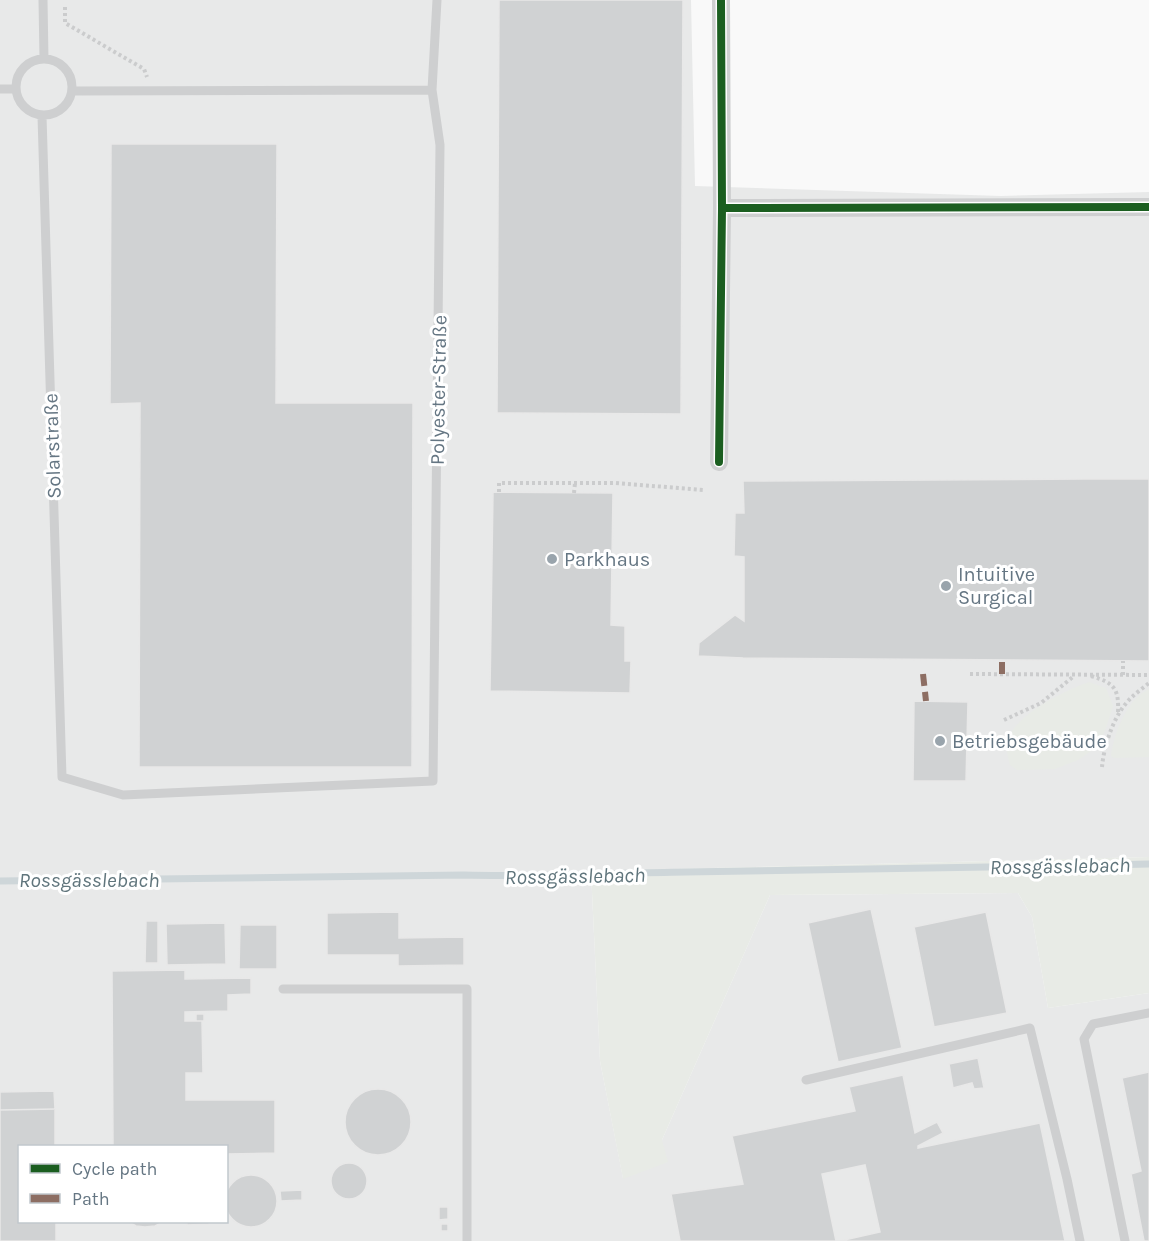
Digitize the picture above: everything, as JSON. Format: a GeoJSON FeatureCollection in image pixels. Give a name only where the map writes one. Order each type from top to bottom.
{"type":"FeatureCollection","features":[{"type":"Feature","properties":{"kind":"street"},"geometry":{"type":"LineString","coordinates":[[719,462],[722,208],[721,0]]}},
{"type":"Feature","properties":{"kind":"street"},"geometry":{"type":"LineString","coordinates":[[722,208],[1149,207]]}},
{"type":"Feature","properties":{"kind":"lane"},"geometry":{"type":"LineString","coordinates":[[43,0],[44,59]]}},
{"type":"Feature","properties":{"kind":"lane","name":"Polyester-Straße"},"geometry":{"type":"LineString","coordinates":[[62,777],[123,795],[433,781],[440,146],[432,90],[437,0]]}},
{"type":"Feature","properties":{"kind":"lane"},"geometry":{"type":"LineString","coordinates":[[44,59],[54,60],[62,65],[69,72],[72,81],[73,91],[68,104],[63,110],[50,116],[35,114],[21,105],[16,89],[17,80],[27,65],[44,59]]}},
{"type":"Feature","properties":{"kind":"lane"},"geometry":{"type":"LineString","coordinates":[[0,89],[16,89]]}},
{"type":"Feature","properties":{"kind":"lane"},"geometry":{"type":"LineString","coordinates":[[73,91],[432,90]]}},
{"type":"Feature","properties":{"kind":"lane","name":"Solarstraße"},"geometry":{"type":"LineString","coordinates":[[42,116],[62,777]]}},
{"type":"Feature","properties":{"kind":"lane"},"geometry":{"type":"LineString","coordinates":[[283,989],[467,989],[467,1241]]}},
{"type":"Feature","properties":{"kind":"lane"},"geometry":{"type":"LineString","coordinates":[[1125,1241],[1084,1039],[1093,1024],[1149,1013]]}},
{"type":"Feature","properties":{"kind":"lane"},"geometry":{"type":"LineString","coordinates":[[806,1080],[1030,1028],[1080,1241]]}},
{"type":"Feature","properties":{"kind":"path"},"geometry":{"type":"LineString","coordinates":[[65,7],[65,23],[144,69],[153,92]]}},
{"type":"Feature","properties":{"kind":"path"},"geometry":{"type":"LineString","coordinates":[[499,492],[499,483],[615,483],[704,490]]}},
{"type":"Feature","properties":{"kind":"path"},"geometry":{"type":"LineString","coordinates":[[574,493],[575,483]]}},
{"type":"Feature","properties":{"kind":"path"},"geometry":{"type":"LineString","coordinates":[[1123,661],[1123,675]]}},
{"type":"Feature","properties":{"kind":"path"},"geometry":{"type":"LineString","coordinates":[[970,674],[1149,675]]}},
{"type":"Feature","properties":{"kind":"path"},"geometry":{"type":"LineString","coordinates":[[1004,720],[1041,703],[1075,675]]}},
{"type":"Feature","properties":{"kind":"path"},"geometry":{"type":"LineString","coordinates":[[1085,675],[1104,680],[1115,688],[1118,698],[1118,715]]}},
{"type":"Feature","properties":{"kind":"path"},"geometry":{"type":"LineString","coordinates":[[1102,767],[1103,756],[1118,715],[1130,699],[1149,683]]}},
{"type":"Feature","properties":{"kind":"shaded area"},"geometry":{"type":"Polygon","coordinates":[[[0,0],[691,0],[695,186],[1001,196],[1149,192],[1149,857],[591,871],[600,1061],[623,1178],[662,1140],[770,895],[1018,893],[1032,917],[1048,1008],[1149,993],[1149,1241],[0,1241],[0,0]]]}},
{"type":"Feature","properties":{"kind":"shaded area"},"geometry":{"type":"Polygon","coordinates":[[[1089,682],[1106,688],[1113,706],[1097,747],[1078,760],[1055,769],[1017,770],[1010,765],[1007,742],[1020,722],[1054,698],[1089,682]]]}},
{"type":"Feature","properties":{"kind":"shaded area"},"geometry":{"type":"Polygon","coordinates":[[[1149,689],[1149,757],[1114,758],[1111,756],[1113,747],[1123,718],[1134,700],[1149,689]]]}},
{"type":"Feature","properties":{"kind":"shaded area"},"geometry":{"type":"Polygon","coordinates":[[[1149,857],[1149,993],[1048,1008],[1032,917],[1018,893],[770,895],[662,1140],[668,1162],[623,1179],[600,1061],[591,871],[1149,857]]]}},
{"type":"Feature","properties":{"kind":"building"},"geometry":{"type":"Polygon","coordinates":[[[499,0],[683,0],[681,414],[497,413],[499,0]]]}},
{"type":"Feature","properties":{"kind":"building"},"geometry":{"type":"Polygon","coordinates":[[[111,144],[277,144],[276,403],[413,403],[412,767],[139,767],[140,403],[110,404],[111,144]]]}},
{"type":"Feature","properties":{"kind":"building","name":"Intuitive Surgical"},"geometry":{"type":"Polygon","coordinates":[[[1149,479],[1149,661],[698,656],[699,643],[735,615],[744,621],[744,557],[734,556],[735,513],[744,513],[743,481],[1149,479]]]}},
{"type":"Feature","properties":{"kind":"building","name":"Parkhaus"},"geometry":{"type":"Polygon","coordinates":[[[493,492],[613,493],[611,625],[625,626],[625,661],[631,661],[630,693],[490,691],[493,492]]]}},
{"type":"Feature","properties":{"kind":"building","name":"Betriebsgebäude"},"geometry":{"type":"Polygon","coordinates":[[[914,701],[968,702],[966,781],[913,781],[914,701]]]}},
{"type":"Feature","properties":{"kind":"building"},"geometry":{"type":"Polygon","coordinates":[[[871,909],[902,1048],[838,1062],[808,923],[871,909]]]}},
{"type":"Feature","properties":{"kind":"building"},"geometry":{"type":"Polygon","coordinates":[[[399,912],[399,938],[464,937],[464,965],[398,966],[398,955],[327,955],[327,913],[399,912]]]}},
{"type":"Feature","properties":{"kind":"building"},"geometry":{"type":"Polygon","coordinates":[[[986,912],[1007,1013],[934,1027],[914,927],[986,912]]]}},
{"type":"Feature","properties":{"kind":"building"},"geometry":{"type":"Polygon","coordinates":[[[146,921],[158,921],[158,963],[145,963],[146,921]]]}},
{"type":"Feature","properties":{"kind":"building"},"geometry":{"type":"Polygon","coordinates":[[[225,923],[226,964],[167,965],[166,924],[225,923]]]}},
{"type":"Feature","properties":{"kind":"building"},"geometry":{"type":"Polygon","coordinates":[[[240,925],[277,925],[277,969],[239,969],[240,925]]]}},
{"type":"Feature","properties":{"kind":"building"},"geometry":{"type":"Polygon","coordinates":[[[185,970],[185,979],[251,978],[251,994],[228,995],[228,1011],[185,1012],[185,1021],[202,1021],[203,1073],[186,1073],[186,1100],[275,1100],[275,1153],[228,1154],[228,1145],[113,1145],[112,971],[185,970]]]}},
{"type":"Feature","properties":{"kind":"building"},"geometry":{"type":"Polygon","coordinates":[[[196,1014],[204,1014],[204,1021],[196,1021],[196,1014]]]}},
{"type":"Feature","properties":{"kind":"building"},"geometry":{"type":"Polygon","coordinates":[[[978,1058],[984,1088],[974,1089],[972,1083],[953,1088],[949,1064],[978,1058]]]}},
{"type":"Feature","properties":{"kind":"building"},"geometry":{"type":"Polygon","coordinates":[[[1149,1072],[1149,1241],[1144,1241],[1131,1174],[1141,1171],[1122,1078],[1149,1072]]]}},
{"type":"Feature","properties":{"kind":"building"},"geometry":{"type":"Polygon","coordinates":[[[903,1075],[915,1133],[937,1122],[943,1133],[918,1148],[1040,1123],[1065,1241],[840,1241],[880,1232],[865,1165],[822,1174],[836,1241],[680,1241],[671,1194],[743,1184],[732,1136],[855,1111],[849,1087],[903,1075]]]}},
{"type":"Feature","properties":{"kind":"building"},"geometry":{"type":"Polygon","coordinates":[[[371,1089],[385,1089],[397,1094],[406,1103],[411,1122],[409,1135],[402,1146],[385,1155],[371,1155],[359,1150],[350,1141],[345,1129],[345,1115],[350,1103],[359,1094],[371,1089]]]}},
{"type":"Feature","properties":{"kind":"building"},"geometry":{"type":"Polygon","coordinates":[[[54,1091],[55,1109],[0,1110],[0,1092],[54,1091]]]}},
{"type":"Feature","properties":{"kind":"building"},"geometry":{"type":"Polygon","coordinates":[[[55,1109],[55,1145],[18,1145],[18,1223],[56,1223],[56,1241],[0,1241],[0,1110],[55,1109]]]}},
{"type":"Feature","properties":{"kind":"building"},"geometry":{"type":"Polygon","coordinates":[[[349,1163],[362,1168],[367,1181],[362,1194],[349,1199],[336,1194],[331,1181],[336,1168],[349,1163]]]}},
{"type":"Feature","properties":{"kind":"building"},"geometry":{"type":"Polygon","coordinates":[[[246,1175],[256,1175],[265,1179],[273,1187],[277,1196],[277,1206],[273,1215],[265,1223],[256,1227],[246,1227],[237,1223],[228,1213],[228,1189],[237,1179],[246,1175]]]}},
{"type":"Feature","properties":{"kind":"building"},"geometry":{"type":"Polygon","coordinates":[[[302,1190],[302,1200],[281,1201],[280,1191],[302,1190]]]}},
{"type":"Feature","properties":{"kind":"building"},"geometry":{"type":"Polygon","coordinates":[[[439,1207],[448,1207],[448,1219],[439,1220],[439,1207]]]}},
{"type":"Feature","properties":{"kind":"building"},"geometry":{"type":"Polygon","coordinates":[[[131,1223],[161,1223],[155,1226],[136,1226],[131,1223]]]}},
{"type":"Feature","properties":{"kind":"building"},"geometry":{"type":"Polygon","coordinates":[[[187,1223],[209,1223],[209,1224],[187,1225],[187,1223]]]}},
{"type":"Feature","properties":{"kind":"building"},"geometry":{"type":"Polygon","coordinates":[[[441,1224],[448,1224],[448,1231],[441,1231],[441,1224]]]}},
{"type":"Feature","properties":{"kind":"waterway","name":"Rossgässlebach"},"geometry":{"type":"LineString","coordinates":[[0,881],[548,875],[1149,864]]}},
{"type":"Feature","properties":{"kind":"marked path"},"geometry":{"type":"LineString","coordinates":[[1002,660],[1002,674]]}},
{"type":"Feature","properties":{"kind":"marked path"},"geometry":{"type":"LineString","coordinates":[[923,674],[926,701]]}},
{"type":"Feature","properties":{"kind":"cycle path"},"geometry":{"type":"LineString","coordinates":[[719,462],[722,208],[721,0]]}},
{"type":"Feature","properties":{"kind":"cycle path"},"geometry":{"type":"LineString","coordinates":[[722,208],[1149,207]]}},
{"type":"Feature","properties":{"kind":"place","name":"Parkhaus"},"geometry":{"type":"Point","coordinates":[552,559]}},
{"type":"Feature","properties":{"kind":"place","name":"Intuitive Surgical"},"geometry":{"type":"Point","coordinates":[946,586]}},
{"type":"Feature","properties":{"kind":"place","name":"Betriebsgebäude"},"geometry":{"type":"Point","coordinates":[940,741]}}]}
